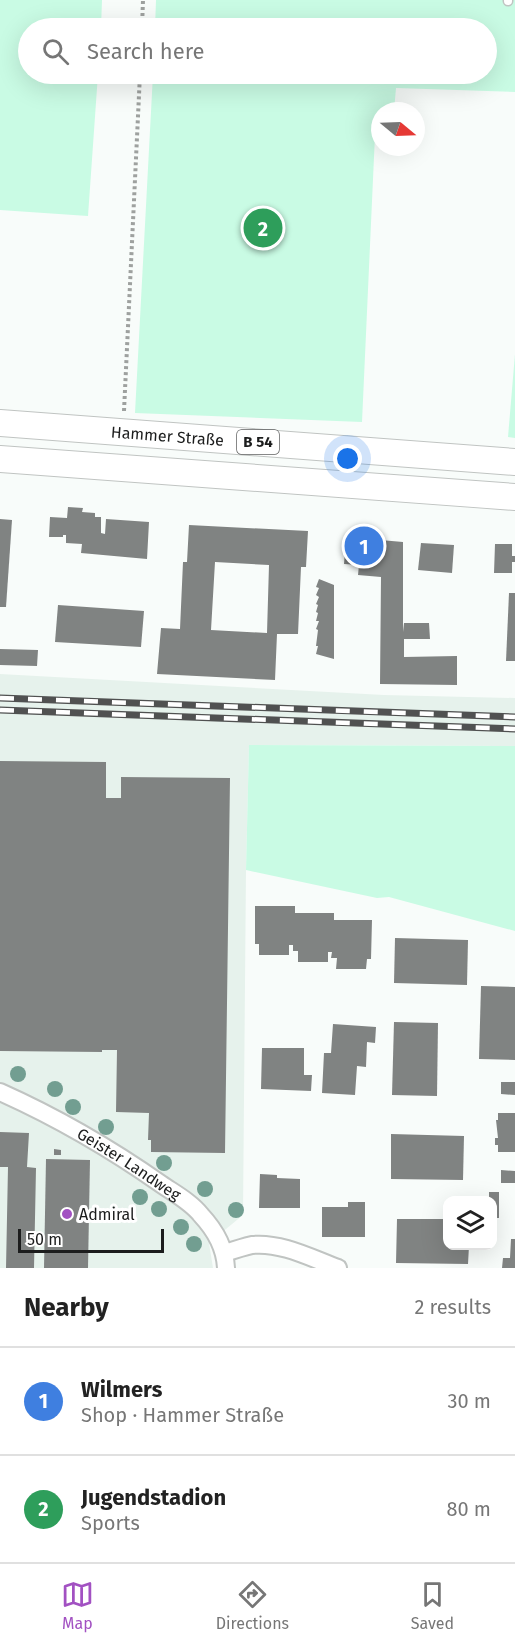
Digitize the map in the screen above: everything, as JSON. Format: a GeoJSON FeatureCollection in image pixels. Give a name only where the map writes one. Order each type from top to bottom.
{"type":"FeatureCollection","features":[{"type":"Feature","properties":{"kind":"main road","name":"Hammer Straße"},"geometry":{"type":"LineString","coordinates":[[0,423],[515,462]]}},
{"type":"Feature","properties":{"kind":"main road","name":"B 54"},"geometry":{"type":"LineString","coordinates":[[0,459],[515,497]]}},
{"type":"Feature","properties":{"kind":"street","name":"Geister Landweg"},"geometry":{"type":"LineString","coordinates":[[0,1092],[26,1103],[105,1148],[182,1199],[200,1213],[218,1238],[225,1260]]}},
{"type":"Feature","properties":{"kind":"street"},"geometry":{"type":"LineString","coordinates":[[225,1260],[253,1245],[288,1250],[338,1268]]}},
{"type":"Feature","properties":{"kind":"path"},"geometry":{"type":"LineString","coordinates":[[142,18],[143,0]]}},
{"type":"Feature","properties":{"kind":"path"},"geometry":{"type":"LineString","coordinates":[[124,411],[140,84]]}},
{"type":"Feature","properties":{"kind":"shaded area"},"geometry":{"type":"Polygon","coordinates":[[[0,674],[384,695],[515,698],[515,746],[249,745],[243,1215],[209,1243],[213,1268],[0,1268],[0,674]]]}},
{"type":"Feature","properties":{"kind":"green space"},"geometry":{"type":"Polygon","coordinates":[[[0,0],[102,0],[101,18],[18,18],[18,84],[97,84],[88,216],[0,210],[0,0]]]}},
{"type":"Feature","properties":{"kind":"green space"},"geometry":{"type":"Polygon","coordinates":[[[156,0],[515,0],[515,92],[396,88],[395,102],[371,102],[371,156],[374,156],[362,422],[135,413],[152,84],[497,84],[497,18],[155,18],[156,0]]]}},
{"type":"Feature","properties":{"kind":"green space"},"geometry":{"type":"Polygon","coordinates":[[[515,354],[515,438],[508,437],[515,354]]]}},
{"type":"Feature","properties":{"kind":"green space"},"geometry":{"type":"Polygon","coordinates":[[[249,745],[515,746],[515,931],[389,897],[377,898],[246,870],[249,745]]]}},
{"type":"Feature","properties":{"kind":"building"},"geometry":{"type":"Polygon","coordinates":[[[68,507],[83,508],[82,512],[95,513],[95,517],[101,517],[101,533],[105,534],[106,519],[149,522],[147,559],[81,553],[82,544],[66,543],[66,535],[49,537],[50,517],[67,518],[68,507]]]}},
{"type":"Feature","properties":{"kind":"building"},"geometry":{"type":"Polygon","coordinates":[[[0,519],[12,520],[6,607],[0,607],[0,519]]]}},
{"type":"Feature","properties":{"kind":"building"},"geometry":{"type":"Polygon","coordinates":[[[189,525],[308,531],[306,567],[301,567],[298,634],[277,634],[275,680],[157,674],[161,628],[180,629],[183,562],[187,562],[189,525]],[[215,562],[211,630],[267,633],[269,565],[215,562]]]}},
{"type":"Feature","properties":{"kind":"building"},"geometry":{"type":"Polygon","coordinates":[[[346,537],[403,542],[403,632],[404,623],[429,623],[430,639],[404,639],[404,657],[457,656],[457,685],[380,684],[381,577],[358,575],[359,565],[344,564],[346,537]]]}},
{"type":"Feature","properties":{"kind":"building"},"geometry":{"type":"Polygon","coordinates":[[[421,543],[454,545],[452,573],[418,570],[421,543]]]}},
{"type":"Feature","properties":{"kind":"building"},"geometry":{"type":"Polygon","coordinates":[[[495,544],[512,544],[512,556],[515,556],[515,562],[512,562],[512,573],[494,573],[495,544]]]}},
{"type":"Feature","properties":{"kind":"building"},"geometry":{"type":"Polygon","coordinates":[[[319,579],[334,585],[334,659],[316,654],[318,630],[316,629],[319,621],[316,621],[318,605],[316,604],[319,597],[316,595],[319,588],[316,587],[319,579]]]}},
{"type":"Feature","properties":{"kind":"building"},"geometry":{"type":"Polygon","coordinates":[[[509,593],[515,593],[515,661],[506,661],[509,593]]]}},
{"type":"Feature","properties":{"kind":"building"},"geometry":{"type":"Polygon","coordinates":[[[58,605],[144,611],[141,647],[55,642],[58,605]]]}},
{"type":"Feature","properties":{"kind":"building"},"geometry":{"type":"Polygon","coordinates":[[[0,649],[38,650],[37,666],[0,665],[0,649]]]}},
{"type":"Feature","properties":{"kind":"building"},"geometry":{"type":"Polygon","coordinates":[[[0,761],[106,762],[106,798],[121,798],[121,777],[230,778],[225,1153],[151,1152],[151,1140],[148,1140],[149,1113],[116,1112],[117,1050],[102,1050],[102,1052],[0,1051],[0,761]]]}},
{"type":"Feature","properties":{"kind":"building"},"geometry":{"type":"Polygon","coordinates":[[[255,906],[295,906],[295,913],[334,913],[334,920],[372,920],[371,959],[367,959],[366,969],[336,969],[337,958],[331,958],[332,952],[328,952],[328,962],[298,962],[298,951],[293,951],[293,945],[289,945],[289,955],[259,955],[259,944],[255,944],[255,906]]]}},
{"type":"Feature","properties":{"kind":"building"},"geometry":{"type":"Polygon","coordinates":[[[395,938],[468,940],[467,985],[394,983],[395,938]]]}},
{"type":"Feature","properties":{"kind":"building"},"geometry":{"type":"Polygon","coordinates":[[[481,986],[515,987],[515,1060],[479,1059],[481,986]]]}},
{"type":"Feature","properties":{"kind":"building"},"geometry":{"type":"Polygon","coordinates":[[[394,1022],[438,1023],[437,1096],[392,1095],[394,1022]]]}},
{"type":"Feature","properties":{"kind":"building"},"geometry":{"type":"Polygon","coordinates":[[[333,1024],[376,1027],[375,1043],[367,1042],[366,1067],[357,1066],[355,1095],[322,1093],[324,1053],[331,1053],[333,1024]]]}},
{"type":"Feature","properties":{"kind":"building"},"geometry":{"type":"Polygon","coordinates":[[[262,1048],[304,1048],[304,1075],[312,1075],[311,1091],[261,1089],[262,1048]]]}},
{"type":"Feature","properties":{"kind":"building"},"geometry":{"type":"Polygon","coordinates":[[[501,1082],[515,1082],[515,1095],[501,1094],[501,1082]]]}},
{"type":"Feature","properties":{"kind":"building"},"geometry":{"type":"Polygon","coordinates":[[[498,1113],[515,1113],[515,1152],[498,1152],[495,1138],[498,1138],[496,1120],[498,1120],[498,1113]]]}},
{"type":"Feature","properties":{"kind":"building"},"geometry":{"type":"Polygon","coordinates":[[[0,1132],[29,1133],[27,1167],[36,1168],[34,1268],[6,1268],[8,1167],[0,1167],[0,1132]]]}},
{"type":"Feature","properties":{"kind":"building"},"geometry":{"type":"Polygon","coordinates":[[[391,1134],[464,1136],[463,1180],[391,1179],[391,1134]]]}},
{"type":"Feature","properties":{"kind":"building"},"geometry":{"type":"Polygon","coordinates":[[[54,1149],[61,1150],[61,1155],[54,1155],[54,1149]]]}},
{"type":"Feature","properties":{"kind":"building","name":"Admiral"},"geometry":{"type":"Polygon","coordinates":[[[46,1159],[90,1160],[88,1268],[44,1268],[46,1159]]]}},
{"type":"Feature","properties":{"kind":"building"},"geometry":{"type":"Polygon","coordinates":[[[501,1170],[515,1171],[515,1183],[501,1183],[501,1170]]]}},
{"type":"Feature","properties":{"kind":"building"},"geometry":{"type":"Polygon","coordinates":[[[260,1174],[277,1175],[277,1178],[300,1179],[300,1208],[259,1208],[260,1174]]]}},
{"type":"Feature","properties":{"kind":"building"},"geometry":{"type":"Polygon","coordinates":[[[489,1192],[499,1192],[499,1218],[497,1218],[497,1196],[489,1196],[489,1192]]]}},
{"type":"Feature","properties":{"kind":"building"},"geometry":{"type":"Polygon","coordinates":[[[348,1202],[365,1202],[365,1237],[322,1237],[322,1207],[348,1207],[348,1202]]]}},
{"type":"Feature","properties":{"kind":"building"},"geometry":{"type":"Polygon","coordinates":[[[397,1219],[443,1219],[443,1250],[469,1250],[468,1264],[396,1263],[397,1219]]]}},
{"type":"Feature","properties":{"kind":"building"},"geometry":{"type":"Polygon","coordinates":[[[511,1239],[515,1239],[515,1268],[502,1268],[503,1258],[510,1258],[511,1239]]]}},
{"type":"Feature","properties":{"kind":"railway"},"geometry":{"type":"LineString","coordinates":[[0,698],[515,717]]}},
{"type":"Feature","properties":{"kind":"railway"},"geometry":{"type":"LineString","coordinates":[[0,710],[515,729]]}},
{"type":"Feature","properties":{"kind":"place","name":"Jugendstadion"},"geometry":{"type":"Point","coordinates":[263,228]}},
{"type":"Feature","properties":{"kind":"place","name":"Wilmers"},"geometry":{"type":"Point","coordinates":[364,546]}},
{"type":"Feature","properties":{"kind":"place","name":"Admiral"},"geometry":{"type":"Point","coordinates":[67,1214]}}]}
